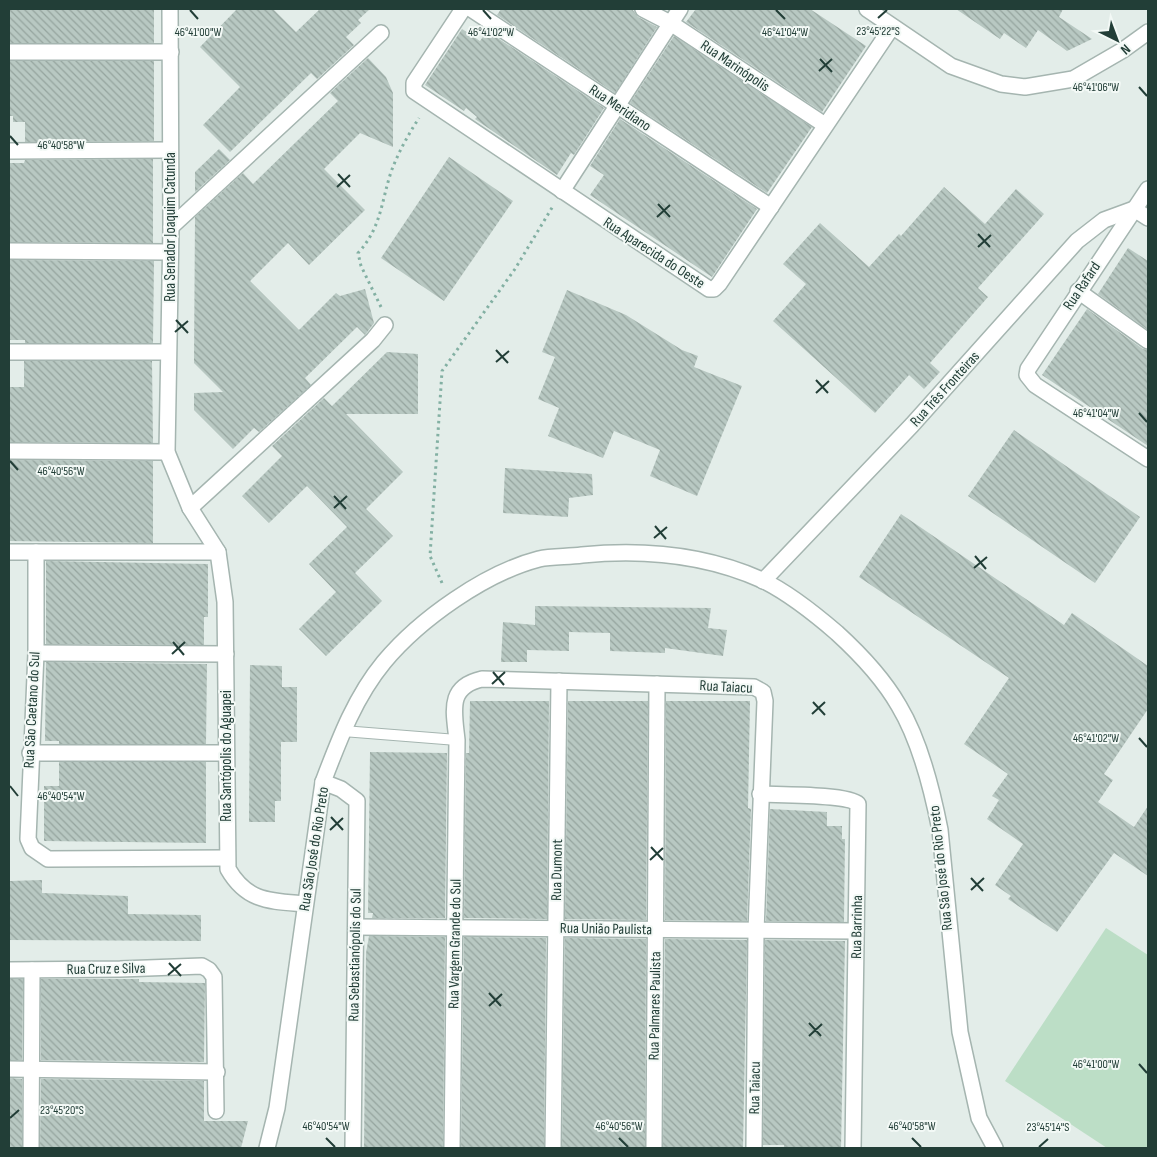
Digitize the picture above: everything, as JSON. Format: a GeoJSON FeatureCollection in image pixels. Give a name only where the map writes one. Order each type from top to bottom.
{"type":"FeatureCollection","features":[{"type":"Feature","properties":{"kind":"street","name":"Rua Senador Joaquim Catunda"},"geometry":{"type":"LineString","coordinates":[[170,9],[169,150],[171,227],[169,252],[171,304],[168,352],[167,452],[190,508],[218,552]]}},
{"type":"Feature","properties":{"kind":"street","name":"Rua Aparecida do Oeste"},"geometry":{"type":"LineString","coordinates":[[463,9],[414,83],[414,91],[709,289],[714,289],[720,284],[825,125],[892,28]]}},
{"type":"Feature","properties":{"kind":"street","name":"Rua Meridiano"},"geometry":{"type":"LineString","coordinates":[[471,9],[770,207]]}},
{"type":"Feature","properties":{"kind":"street","name":"Rua Marinópolis"},"geometry":{"type":"LineString","coordinates":[[643,9],[672,24],[825,125]]}},
{"type":"Feature","properties":{"kind":"street"},"geometry":{"type":"LineString","coordinates":[[562,191],[680,9]]}},
{"type":"Feature","properties":{"kind":"street"},"geometry":{"type":"LineString","coordinates":[[867,9],[892,28],[959,70],[1001,84],[1025,87],[1073,79],[1123,50],[1148,32]]}},
{"type":"Feature","properties":{"kind":"street"},"geometry":{"type":"LineString","coordinates":[[171,227],[381,33]]}},
{"type":"Feature","properties":{"kind":"street"},"geometry":{"type":"LineString","coordinates":[[9,52],[170,52]]}},
{"type":"Feature","properties":{"kind":"street"},"geometry":{"type":"LineString","coordinates":[[9,152],[169,150]]}},
{"type":"Feature","properties":{"kind":"street","name":"Rua Rafard"},"geometry":{"type":"LineString","coordinates":[[1148,189],[1078,291],[1028,369],[1027,375],[1035,384],[1148,459]]}},
{"type":"Feature","properties":{"kind":"street"},"geometry":{"type":"LineString","coordinates":[[1134,209],[1148,218]]}},
{"type":"Feature","properties":{"kind":"street","name":"Rua Três Fronteiras"},"geometry":{"type":"LineString","coordinates":[[763,581],[912,425],[1077,241],[1104,220],[1134,209]]}},
{"type":"Feature","properties":{"kind":"street"},"geometry":{"type":"LineString","coordinates":[[9,251],[169,252]]}},
{"type":"Feature","properties":{"kind":"street"},"geometry":{"type":"LineString","coordinates":[[1078,291],[1148,340]]}},
{"type":"Feature","properties":{"kind":"street"},"geometry":{"type":"LineString","coordinates":[[190,508],[373,340],[385,326]]}},
{"type":"Feature","properties":{"kind":"street"},"geometry":{"type":"LineString","coordinates":[[9,352],[168,352]]}},
{"type":"Feature","properties":{"kind":"street"},"geometry":{"type":"LineString","coordinates":[[9,451],[167,452]]}},
{"type":"Feature","properties":{"kind":"street"},"geometry":{"type":"LineString","coordinates":[[9,552],[218,552]]}},
{"type":"Feature","properties":{"kind":"street","name":"Rua São Caetano do Sul"},"geometry":{"type":"LineString","coordinates":[[36,552],[36,653],[30,753],[28,839],[32,848],[48,859],[227,858]]}},
{"type":"Feature","properties":{"kind":"street","name":"Rua Santópolis do Aguapei"},"geometry":{"type":"LineString","coordinates":[[218,552],[225,602],[228,869],[236,882],[247,892],[264,900],[305,904]]}},
{"type":"Feature","properties":{"kind":"street","name":"Rua São José do Rio Preto"},"geometry":{"type":"LineString","coordinates":[[267,1148],[277,1108],[324,782],[343,731],[357,702],[384,662],[406,638],[451,602],[494,578],[539,559],[613,552],[651,552],[714,564],[763,581],[814,613],[850,645],[883,681],[900,707],[924,765],[940,830],[960,1032],[979,1118],[996,1148]]}},
{"type":"Feature","properties":{"kind":"street"},"geometry":{"type":"LineString","coordinates":[[36,653],[226,654]]}},
{"type":"Feature","properties":{"kind":"street","name":"Rua Taiacu"},"geometry":{"type":"LineString","coordinates":[[458,740],[455,701],[460,689],[468,682],[482,679],[759,688],[765,701],[756,931],[754,1148]]}},
{"type":"Feature","properties":{"kind":"street","name":"Rua Dumont"},"geometry":{"type":"LineString","coordinates":[[553,1148],[559,681]]}},
{"type":"Feature","properties":{"kind":"street","name":"Rua Palmares Paulista"},"geometry":{"type":"LineString","coordinates":[[654,1148],[657,684]]}},
{"type":"Feature","properties":{"kind":"street","name":"Rua Vargem Grande do Sul"},"geometry":{"type":"LineString","coordinates":[[452,1148],[458,740]]}},
{"type":"Feature","properties":{"kind":"street"},"geometry":{"type":"LineString","coordinates":[[30,753],[226,753]]}},
{"type":"Feature","properties":{"kind":"street","name":"Rua Sebastianópolis do Sul"},"geometry":{"type":"LineString","coordinates":[[324,782],[341,789],[357,801],[353,1148]]}},
{"type":"Feature","properties":{"kind":"street","name":"Rua Barrinha"},"geometry":{"type":"LineString","coordinates":[[760,794],[841,798],[858,804],[853,1148]]}},
{"type":"Feature","properties":{"kind":"street","name":"Rua União Paulista"},"geometry":{"type":"LineString","coordinates":[[356,927],[856,931]]}},
{"type":"Feature","properties":{"kind":"street","name":"Rua Cruz e Silva"},"geometry":{"type":"LineString","coordinates":[[9,970],[202,966],[209,970],[214,976],[217,1072],[216,1111]]}},
{"type":"Feature","properties":{"kind":"street"},"geometry":{"type":"LineString","coordinates":[[31,1148],[32,970]]}},
{"type":"Feature","properties":{"kind":"street"},"geometry":{"type":"LineString","coordinates":[[9,1069],[217,1072]]}},
{"type":"Feature","properties":{"kind":"lane"},"geometry":{"type":"LineString","coordinates":[[343,731],[458,740]]}},
{"type":"Feature","properties":{"kind":"path"},"geometry":{"type":"LineString","coordinates":[[385,326],[382,309],[361,266],[358,253],[374,233],[391,173],[401,147],[430,103]]}},
{"type":"Feature","properties":{"kind":"path"},"geometry":{"type":"LineString","coordinates":[[451,602],[430,556],[442,371],[515,269],[562,191]]}},
{"type":"Feature","properties":{"kind":"green space"},"geometry":{"type":"Polygon","coordinates":[[[1106,928],[1148,955],[1148,1148],[1107,1148],[1005,1081],[1106,928]]]}},
{"type":"Feature","properties":{"kind":"building"},"geometry":{"type":"Polygon","coordinates":[[[9,9],[154,9],[154,43],[9,43],[9,9]]]}},
{"type":"Feature","properties":{"kind":"building"},"geometry":{"type":"Polygon","coordinates":[[[237,9],[273,9],[296,32],[320,9],[370,9],[358,20],[361,23],[346,37],[354,45],[317,79],[311,73],[230,152],[203,125],[240,87],[200,47],[237,9]]]}},
{"type":"Feature","properties":{"kind":"building"},"geometry":{"type":"Polygon","coordinates":[[[501,9],[632,9],[638,17],[657,27],[615,93],[497,15],[501,9]]]}},
{"type":"Feature","properties":{"kind":"building"},"geometry":{"type":"Polygon","coordinates":[[[696,9],[810,9],[866,46],[822,112],[686,22],[696,9]]]}},
{"type":"Feature","properties":{"kind":"building"},"geometry":{"type":"Polygon","coordinates":[[[956,9],[1063,9],[1059,17],[1092,39],[1067,51],[1038,30],[1026,48],[1004,33],[1000,39],[956,9]]]}},
{"type":"Feature","properties":{"kind":"building"},"geometry":{"type":"Polygon","coordinates":[[[462,29],[480,41],[487,31],[604,108],[574,155],[571,153],[557,175],[475,119],[477,117],[466,108],[464,111],[425,85],[462,29]]]}},
{"type":"Feature","properties":{"kind":"building"},"geometry":{"type":"Polygon","coordinates":[[[674,36],[812,127],[767,193],[630,103],[674,36]]]}},
{"type":"Feature","properties":{"kind":"building"},"geometry":{"type":"Polygon","coordinates":[[[368,58],[386,77],[393,93],[393,147],[360,133],[324,169],[365,210],[309,265],[288,243],[250,281],[299,330],[336,293],[340,296],[365,289],[374,323],[365,335],[357,327],[305,378],[311,385],[259,432],[254,428],[233,449],[194,410],[194,393],[223,392],[194,363],[195,217],[243,173],[253,184],[338,101],[330,93],[368,58]]]}},
{"type":"Feature","properties":{"kind":"building"},"geometry":{"type":"Polygon","coordinates":[[[9,61],[154,61],[154,141],[25,142],[25,122],[13,122],[13,116],[9,116],[9,61]]]}},
{"type":"Feature","properties":{"kind":"building"},"geometry":{"type":"Polygon","coordinates":[[[620,119],[757,209],[712,277],[590,195],[604,175],[590,166],[620,119]]]}},
{"type":"Feature","properties":{"kind":"building"},"geometry":{"type":"Polygon","coordinates":[[[219,149],[230,160],[195,192],[195,172],[219,149]]]}},
{"type":"Feature","properties":{"kind":"building"},"geometry":{"type":"Polygon","coordinates":[[[449,157],[513,201],[444,301],[381,258],[449,157]]]}},
{"type":"Feature","properties":{"kind":"building"},"geometry":{"type":"Polygon","coordinates":[[[153,159],[153,243],[9,242],[9,163],[24,163],[25,160],[153,159]]]}},
{"type":"Feature","properties":{"kind":"building"},"geometry":{"type":"Polygon","coordinates":[[[944,187],[985,224],[1016,189],[1044,214],[978,288],[988,297],[930,363],[940,372],[924,389],[909,375],[875,413],[773,321],[806,284],[783,264],[820,223],[869,267],[899,234],[901,236],[944,187]]]}},
{"type":"Feature","properties":{"kind":"building"},"geometry":{"type":"Polygon","coordinates":[[[1128,248],[1148,261],[1148,330],[1098,294],[1128,248]]]}},
{"type":"Feature","properties":{"kind":"building"},"geometry":{"type":"Polygon","coordinates":[[[9,260],[154,261],[153,343],[25,343],[25,340],[9,340],[9,260]]]}},
{"type":"Feature","properties":{"kind":"building"},"geometry":{"type":"Polygon","coordinates":[[[567,290],[626,315],[682,350],[698,356],[694,367],[742,386],[697,496],[650,476],[660,450],[614,431],[603,458],[548,436],[559,408],[538,399],[555,357],[542,352],[567,290]]]}},
{"type":"Feature","properties":{"kind":"building"},"geometry":{"type":"Polygon","coordinates":[[[1087,309],[1143,349],[1148,350],[1148,446],[1042,375],[1087,309]]]}},
{"type":"Feature","properties":{"kind":"building"},"geometry":{"type":"Polygon","coordinates":[[[387,352],[418,354],[418,414],[346,414],[403,472],[366,509],[393,536],[355,573],[382,601],[326,656],[299,629],[336,592],[309,564],[347,527],[307,486],[269,523],[242,496],[282,456],[272,446],[324,398],[332,406],[387,352]]]}},
{"type":"Feature","properties":{"kind":"building"},"geometry":{"type":"Polygon","coordinates":[[[24,361],[152,361],[153,443],[9,442],[9,387],[24,387],[24,361]]]}},
{"type":"Feature","properties":{"kind":"building"},"geometry":{"type":"Polygon","coordinates":[[[1014,430],[1140,517],[1095,583],[968,496],[1014,430]]]}},
{"type":"Feature","properties":{"kind":"building"},"geometry":{"type":"Polygon","coordinates":[[[9,460],[153,461],[153,543],[9,541],[9,460]]]}},
{"type":"Feature","properties":{"kind":"building"},"geometry":{"type":"Polygon","coordinates":[[[505,468],[592,474],[593,495],[569,498],[568,517],[503,513],[505,468]]]}},
{"type":"Feature","properties":{"kind":"building"},"geometry":{"type":"Polygon","coordinates":[[[901,514],[1064,625],[1072,613],[1148,666],[1148,709],[1104,774],[1113,780],[1098,802],[1134,827],[1148,806],[1148,876],[1114,853],[1057,932],[1008,899],[1011,896],[995,885],[1023,844],[987,819],[999,800],[992,796],[1008,774],[964,744],[1009,678],[859,577],[901,514]]]}},
{"type":"Feature","properties":{"kind":"building"},"geometry":{"type":"Polygon","coordinates":[[[46,561],[208,564],[208,617],[204,617],[204,645],[46,644],[46,561]]]}},
{"type":"Feature","properties":{"kind":"building"},"geometry":{"type":"Polygon","coordinates":[[[535,606],[711,608],[708,628],[727,630],[723,656],[665,648],[665,653],[610,651],[610,633],[569,632],[569,651],[527,650],[527,662],[501,662],[503,622],[535,625],[535,606]]]}},
{"type":"Feature","properties":{"kind":"building"},"geometry":{"type":"Polygon","coordinates":[[[46,662],[207,664],[206,744],[59,744],[59,741],[45,741],[46,662]]]}},
{"type":"Feature","properties":{"kind":"building"},"geometry":{"type":"Polygon","coordinates":[[[250,665],[282,666],[282,687],[297,687],[297,742],[281,742],[281,801],[275,801],[275,822],[249,822],[250,665]]]}},
{"type":"Feature","properties":{"kind":"building"},"geometry":{"type":"Polygon","coordinates":[[[470,701],[549,701],[547,919],[464,918],[466,753],[469,753],[470,701]]]}},
{"type":"Feature","properties":{"kind":"building"},"geometry":{"type":"Polygon","coordinates":[[[568,701],[648,701],[646,920],[565,919],[568,701]]]}},
{"type":"Feature","properties":{"kind":"building"},"geometry":{"type":"Polygon","coordinates":[[[666,701],[750,701],[748,808],[751,809],[747,921],[665,920],[666,701]]]}},
{"type":"Feature","properties":{"kind":"building"},"geometry":{"type":"Polygon","coordinates":[[[370,752],[447,753],[445,918],[372,918],[373,913],[368,913],[370,752]]]}},
{"type":"Feature","properties":{"kind":"building"},"geometry":{"type":"Polygon","coordinates":[[[59,762],[206,762],[206,843],[44,841],[44,786],[59,786],[59,762]]]}},
{"type":"Feature","properties":{"kind":"building"},"geometry":{"type":"Polygon","coordinates":[[[770,809],[827,812],[827,826],[842,826],[842,839],[845,839],[844,922],[766,921],[770,809]]]}},
{"type":"Feature","properties":{"kind":"building"},"geometry":{"type":"Polygon","coordinates":[[[42,880],[42,893],[128,896],[128,914],[201,915],[201,941],[9,940],[9,881],[42,880]]]}},
{"type":"Feature","properties":{"kind":"building"},"geometry":{"type":"Polygon","coordinates":[[[369,936],[445,937],[443,1148],[364,1148],[366,953],[369,936]]]}},
{"type":"Feature","properties":{"kind":"building"},"geometry":{"type":"Polygon","coordinates":[[[464,937],[546,938],[544,1148],[461,1148],[464,937]]]}},
{"type":"Feature","properties":{"kind":"building"},"geometry":{"type":"Polygon","coordinates":[[[565,938],[646,939],[645,1148],[562,1148],[565,938]]]}},
{"type":"Feature","properties":{"kind":"building"},"geometry":{"type":"Polygon","coordinates":[[[665,939],[747,940],[743,1148],[663,1148],[665,939]]]}},
{"type":"Feature","properties":{"kind":"building"},"geometry":{"type":"Polygon","coordinates":[[[765,940],[845,941],[841,1148],[784,1148],[784,1145],[763,1145],[765,940]]]}},
{"type":"Feature","properties":{"kind":"building"},"geometry":{"type":"Polygon","coordinates":[[[9,979],[23,979],[22,1060],[9,1060],[9,979]]]}},
{"type":"Feature","properties":{"kind":"building"},"geometry":{"type":"Polygon","coordinates":[[[41,979],[139,979],[139,982],[205,983],[204,1062],[41,1060],[41,979]]]}},
{"type":"Feature","properties":{"kind":"building"},"geometry":{"type":"Polygon","coordinates":[[[9,1078],[22,1079],[22,1148],[9,1148],[9,1078]]]}},
{"type":"Feature","properties":{"kind":"building"},"geometry":{"type":"Polygon","coordinates":[[[41,1079],[204,1081],[204,1121],[248,1121],[241,1148],[40,1148],[41,1079]]]}}]}
